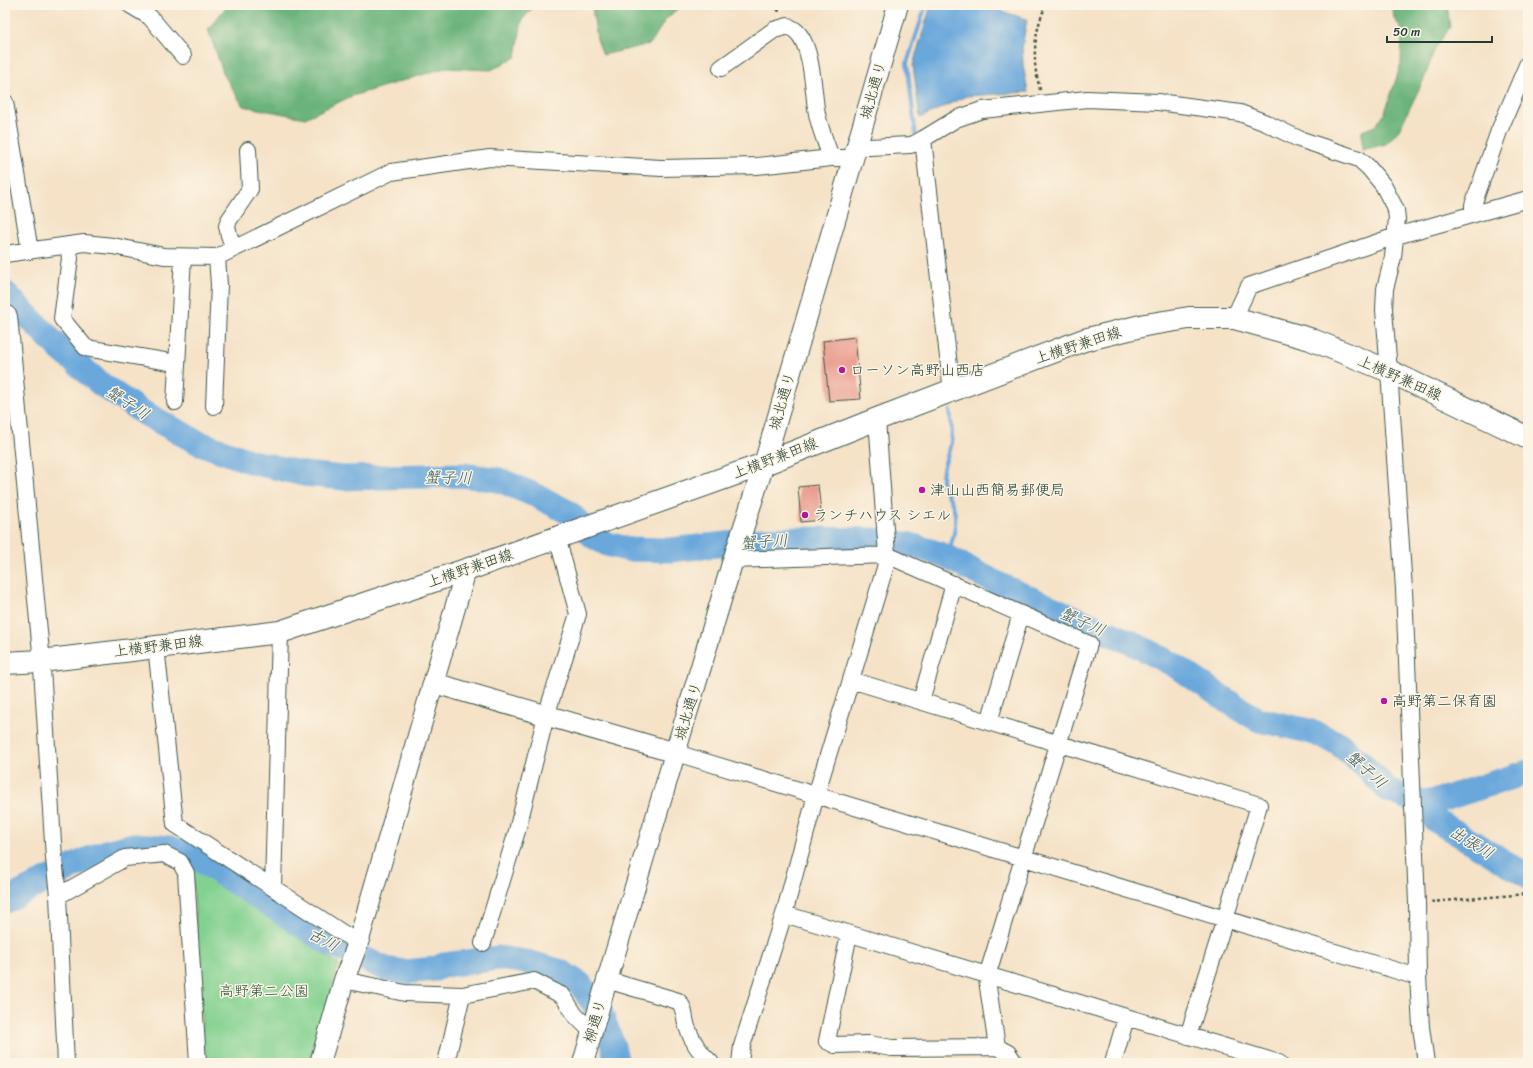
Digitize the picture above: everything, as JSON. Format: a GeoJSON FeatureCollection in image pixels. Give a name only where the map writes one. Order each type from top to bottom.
{"type":"FeatureCollection","features":[{"type":"Feature","properties":{"kind":"main road","name":"上横野兼田線"},"geometry":{"type":"LineString","coordinates":[[5,663],[41,661],[280,632],[466,570],[764,464],[1084,340],[1145,325],[1189,318],[1234,318],[1310,339],[1389,371],[1528,438]]}},
{"type":"Feature","properties":{"kind":"street"},"geometry":{"type":"LineString","coordinates":[[130,5],[150,17],[183,56]]}},
{"type":"Feature","properties":{"kind":"street","name":"城北通り"},"geometry":{"type":"LineString","coordinates":[[606,983],[734,557],[764,464],[898,5]]}},
{"type":"Feature","properties":{"kind":"street"},"geometry":{"type":"LineString","coordinates":[[721,68],[774,30],[788,26],[796,31],[802,39],[809,59],[816,108],[821,129],[831,158]]}},
{"type":"Feature","properties":{"kind":"street"},"geometry":{"type":"LineString","coordinates":[[1473,214],[1473,205],[1499,131],[1528,63]]}},
{"type":"Feature","properties":{"kind":"street"},"geometry":{"type":"LineString","coordinates":[[5,254],[84,243],[113,246],[164,256],[217,257],[391,172],[490,158],[661,168],[757,166],[831,158],[869,147],[914,144],[956,119],[969,113],[982,110],[1087,99],[1151,101],[1240,113],[1266,123],[1299,139],[1359,159],[1383,185],[1396,210],[1397,219],[1393,257],[1385,289],[1384,310],[1404,589],[1412,782],[1412,821],[1417,903],[1418,976],[1421,1027],[1426,1063]]}},
{"type":"Feature","properties":{"kind":"street"},"geometry":{"type":"LineString","coordinates":[[5,102],[30,250]]}},
{"type":"Feature","properties":{"kind":"street"},"geometry":{"type":"LineString","coordinates":[[923,139],[953,390]]}},
{"type":"Feature","properties":{"kind":"street"},"geometry":{"type":"LineString","coordinates":[[234,249],[227,226],[229,220],[250,189],[248,150]]}},
{"type":"Feature","properties":{"kind":"street"},"geometry":{"type":"LineString","coordinates":[[1234,318],[1249,286],[1396,236],[1528,199]]}},
{"type":"Feature","properties":{"kind":"street"},"geometry":{"type":"LineString","coordinates":[[68,245],[70,258],[62,319],[86,348],[176,364]]}},
{"type":"Feature","properties":{"kind":"street"},"geometry":{"type":"LineString","coordinates":[[175,402],[183,257]]}},
{"type":"Feature","properties":{"kind":"street"},"geometry":{"type":"LineString","coordinates":[[214,406],[219,286],[217,257]]}},
{"type":"Feature","properties":{"kind":"street"},"geometry":{"type":"LineString","coordinates":[[5,312],[9,316],[41,661],[54,858],[58,896],[66,1063]]}},
{"type":"Feature","properties":{"kind":"street"},"geometry":{"type":"LineString","coordinates":[[740,1063],[742,1046],[784,914],[816,795],[885,568],[887,555],[877,419]]}},
{"type":"Feature","properties":{"kind":"street"},"geometry":{"type":"LineString","coordinates":[[483,943],[517,831],[546,716],[578,614],[565,534]]}},
{"type":"Feature","properties":{"kind":"street"},"geometry":{"type":"LineString","coordinates":[[734,557],[887,555],[1089,644],[987,976],[997,1046]]}},
{"type":"Feature","properties":{"kind":"street"},"geometry":{"type":"LineString","coordinates":[[320,1063],[344,980],[358,943],[466,570]]}},
{"type":"Feature","properties":{"kind":"street"},"geometry":{"type":"LineString","coordinates":[[921,701],[954,584]]}},
{"type":"Feature","properties":{"kind":"street"},"geometry":{"type":"LineString","coordinates":[[988,722],[1021,614]]}},
{"type":"Feature","properties":{"kind":"street"},"geometry":{"type":"LineString","coordinates":[[273,888],[280,632]]}},
{"type":"Feature","properties":{"kind":"street"},"geometry":{"type":"LineString","coordinates":[[156,646],[175,824],[358,943]]}},
{"type":"Feature","properties":{"kind":"street"},"geometry":{"type":"LineString","coordinates":[[851,680],[1259,804],[1188,1036]]}},
{"type":"Feature","properties":{"kind":"street"},"geometry":{"type":"LineString","coordinates":[[434,683],[676,753],[1418,976]]}},
{"type":"Feature","properties":{"kind":"street"},"geometry":{"type":"LineString","coordinates":[[58,896],[125,858],[164,854],[180,862],[186,873],[198,1063]]}},
{"type":"Feature","properties":{"kind":"street"},"geometry":{"type":"LineString","coordinates":[[784,914],[1279,1063]]}},
{"type":"Feature","properties":{"kind":"street"},"geometry":{"type":"LineString","coordinates":[[849,934],[827,1041],[835,1045],[870,1044],[892,1048],[997,1046],[1008,1053],[1015,1063]]}},
{"type":"Feature","properties":{"kind":"street"},"geometry":{"type":"LineString","coordinates":[[344,980],[405,993],[462,995],[534,981],[563,996],[576,1015],[593,1031]]}},
{"type":"Feature","properties":{"kind":"street"},"geometry":{"type":"LineString","coordinates":[[606,983],[678,1001],[682,1005],[687,1027],[696,1046],[711,1063]]}},
{"type":"Feature","properties":{"kind":"street","name":"柳通り"},"geometry":{"type":"LineString","coordinates":[[583,1063],[606,983]]}},
{"type":"Feature","properties":{"kind":"street"},"geometry":{"type":"LineString","coordinates":[[446,1063],[462,995]]}},
{"type":"Feature","properties":{"kind":"street"},"geometry":{"type":"LineString","coordinates":[[1113,1063],[1126,1018]]}},
{"type":"Feature","properties":{"kind":"path"},"geometry":{"type":"LineString","coordinates":[[1042,104],[1035,61],[1036,40],[1040,17],[1046,5]]}},
{"type":"Feature","properties":{"kind":"path"},"geometry":{"type":"LineString","coordinates":[[1417,903],[1528,894]]}},
{"type":"Feature","properties":{"kind":"green space"},"geometry":{"type":"Polygon","coordinates":[[[228,5],[535,5],[522,20],[516,57],[491,70],[445,68],[352,96],[305,118],[243,106],[224,75],[208,29],[228,5]]]}},
{"type":"Feature","properties":{"kind":"green space"},"geometry":{"type":"Polygon","coordinates":[[[584,5],[693,5],[680,7],[666,19],[650,44],[603,55],[597,39],[592,7],[584,5]]]}},
{"type":"Feature","properties":{"kind":"green space"},"geometry":{"type":"Polygon","coordinates":[[[1392,5],[1447,5],[1450,27],[1435,49],[1424,79],[1399,130],[1386,144],[1362,150],[1362,131],[1375,126],[1384,115],[1401,64],[1402,30],[1394,18],[1392,5]]]}},
{"type":"Feature","properties":{"kind":"green space","name":"高野第二公園"},"geometry":{"type":"Polygon","coordinates":[[[192,867],[339,964],[309,1063],[204,1063],[192,867]]]}},
{"type":"Feature","properties":{"kind":"water"},"geometry":{"type":"Polygon","coordinates":[[[931,5],[981,5],[1027,19],[1022,47],[1023,65],[1028,92],[966,96],[920,118],[913,65],[931,5]]]}},
{"type":"Feature","properties":{"kind":"building","name":"ローソン高野山西店"},"geometry":{"type":"Polygon","coordinates":[[[855,337],[861,399],[829,401],[823,341],[855,337]]]}},
{"type":"Feature","properties":{"kind":"building"},"geometry":{"type":"Polygon","coordinates":[[[818,485],[822,520],[801,522],[798,487],[818,485]]]}},
{"type":"Feature","properties":{"kind":"waterway"},"geometry":{"type":"LineString","coordinates":[[916,136],[907,63],[926,5]]}},
{"type":"Feature","properties":{"kind":"waterway","name":"蟹子川"},"geometry":{"type":"LineString","coordinates":[[5,293],[61,350],[102,385],[142,412],[197,442],[252,462],[304,474],[344,478],[463,475],[499,480],[537,496],[568,512],[594,537],[607,544],[627,549],[670,550],[764,540],[806,539],[873,540],[910,545],[947,557],[1002,586],[1132,643],[1174,665],[1235,706],[1259,720],[1309,731],[1338,743],[1388,790],[1422,803],[1437,801],[1528,772]]}},
{"type":"Feature","properties":{"kind":"waterway"},"geometry":{"type":"LineString","coordinates":[[947,557],[954,533],[955,521],[953,505],[944,488],[942,480],[943,470],[952,438],[950,411]]}},
{"type":"Feature","properties":{"kind":"waterway","name":"出張川"},"geometry":{"type":"LineString","coordinates":[[1422,803],[1435,820],[1528,876]]}},
{"type":"Feature","properties":{"kind":"waterway","name":"古川"},"geometry":{"type":"LineString","coordinates":[[5,901],[86,860],[106,852],[134,845],[171,848],[196,857],[325,941],[386,969],[406,972],[435,969],[444,965],[499,958],[527,962],[559,971],[580,984],[602,1016],[613,1046],[617,1063]]}},
{"type":"Feature","properties":{"kind":"place","name":"ローソン高野山西店"},"geometry":{"type":"Point","coordinates":[842,370]}},
{"type":"Feature","properties":{"kind":"place","name":"津山山西簡易郵便局"},"geometry":{"type":"Point","coordinates":[922,490]}},
{"type":"Feature","properties":{"kind":"place","name":"ランチハウス シエル"},"geometry":{"type":"Point","coordinates":[805,515]}},
{"type":"Feature","properties":{"kind":"place","name":"高野第二保育園"},"geometry":{"type":"Point","coordinates":[1384,701]}}]}
